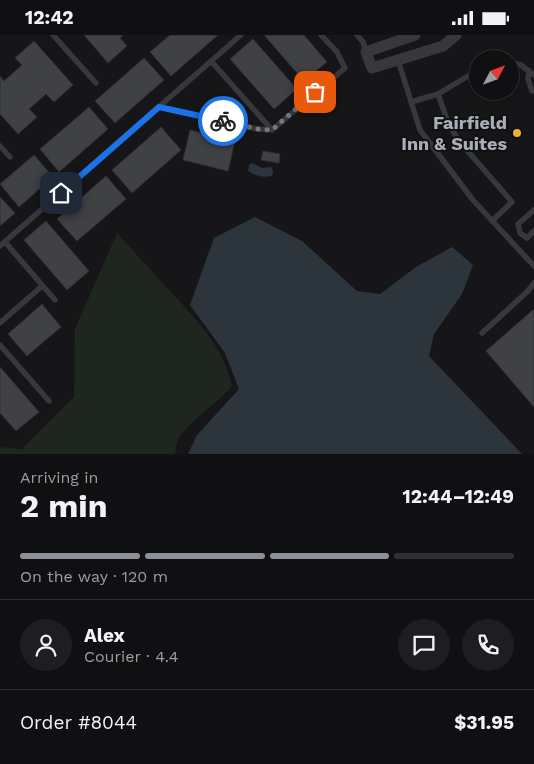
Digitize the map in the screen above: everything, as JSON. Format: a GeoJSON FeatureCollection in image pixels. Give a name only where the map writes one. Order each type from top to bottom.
{"type":"FeatureCollection","features":[{"type":"Feature","properties":{"kind":"street"},"geometry":{"type":"LineString","coordinates":[[415,35],[366,51],[372,68],[443,46],[456,35]]}},
{"type":"Feature","properties":{"kind":"street"},"geometry":{"type":"LineString","coordinates":[[393,43],[398,59]]}},
{"type":"Feature","properties":{"kind":"lane"},"geometry":{"type":"LineString","coordinates":[[53,35],[96,83]]}},
{"type":"Feature","properties":{"kind":"lane"},"geometry":{"type":"LineString","coordinates":[[55,300],[2,244],[241,35]]}},
{"type":"Feature","properties":{"kind":"lane"},"geometry":{"type":"LineString","coordinates":[[159,107],[258,129],[272,130],[345,67],[337,51],[321,35]]}},
{"type":"Feature","properties":{"kind":"lane"},"geometry":{"type":"LineString","coordinates":[[357,35],[363,42],[366,51]]}},
{"type":"Feature","properties":{"kind":"lane"},"geometry":{"type":"LineString","coordinates":[[398,59],[420,130],[473,200],[534,266]]}},
{"type":"Feature","properties":{"kind":"lane"},"geometry":{"type":"LineString","coordinates":[[211,61],[272,130]]}},
{"type":"Feature","properties":{"kind":"lane"},"geometry":{"type":"LineString","coordinates":[[519,65],[532,73],[528,79],[532,91]]}},
{"type":"Feature","properties":{"kind":"lane"},"geometry":{"type":"LineString","coordinates":[[411,102],[438,94],[469,75]]}},
{"type":"Feature","properties":{"kind":"lane"},"geometry":{"type":"LineString","coordinates":[[438,94],[447,120],[458,140],[512,202],[492,221]]}},
{"type":"Feature","properties":{"kind":"lane"},"geometry":{"type":"LineString","coordinates":[[0,146],[10,157]]}},
{"type":"Feature","properties":{"kind":"lane"},"geometry":{"type":"LineString","coordinates":[[534,210],[518,224],[520,233],[527,238],[534,231]]}},
{"type":"Feature","properties":{"kind":"lane"},"geometry":{"type":"LineString","coordinates":[[482,333],[528,291],[534,283]]}},
{"type":"Feature","properties":{"kind":"lane"},"geometry":{"type":"LineString","coordinates":[[0,323],[42,286]]}},
{"type":"Feature","properties":{"kind":"lane"},"geometry":{"type":"LineString","coordinates":[[0,345],[49,401]]}},
{"type":"Feature","properties":{"kind":"shaded area"},"geometry":{"type":"Polygon","coordinates":[[[252,163],[262,168],[271,167],[273,170],[272,176],[259,176],[248,171],[249,165],[252,163]]]}},
{"type":"Feature","properties":{"kind":"shaded area"},"geometry":{"type":"Polygon","coordinates":[[[255,217],[302,241],[357,291],[380,294],[416,267],[452,247],[473,265],[462,294],[434,334],[429,356],[522,454],[188,454],[197,435],[239,389],[225,353],[190,305],[214,238],[255,217]]]}},
{"type":"Feature","properties":{"kind":"shaded area"},"geometry":{"type":"Polygon","coordinates":[[[117,233],[189,311],[207,334],[222,358],[232,386],[181,435],[177,442],[175,454],[0,454],[0,447],[22,449],[74,397],[75,329],[117,233]]]}},
{"type":"Feature","properties":{"kind":"building"},"geometry":{"type":"Polygon","coordinates":[[[84,35],[123,35],[120,38],[127,46],[108,63],[84,35]]]}},
{"type":"Feature","properties":{"kind":"building"},"geometry":{"type":"Polygon","coordinates":[[[170,35],[218,35],[171,76],[150,52],[170,35]]]}},
{"type":"Feature","properties":{"kind":"building"},"geometry":{"type":"Polygon","coordinates":[[[264,35],[304,35],[327,62],[304,81],[264,35]]]}},
{"type":"Feature","properties":{"kind":"building"},"geometry":{"type":"Polygon","coordinates":[[[253,39],[297,89],[274,109],[230,59],[253,39]]]}},
{"type":"Feature","properties":{"kind":"building"},"geometry":{"type":"Polygon","coordinates":[[[34,41],[73,85],[54,102],[46,94],[29,109],[37,117],[18,134],[0,114],[0,76],[4,81],[22,65],[15,58],[34,41]]]}},
{"type":"Feature","properties":{"kind":"building"},"geometry":{"type":"Polygon","coordinates":[[[144,58],[164,80],[115,123],[95,101],[144,58]]]}},
{"type":"Feature","properties":{"kind":"building"},"geometry":{"type":"Polygon","coordinates":[[[89,107],[108,129],[59,172],[40,149],[89,107]]]}},
{"type":"Feature","properties":{"kind":"building"},"geometry":{"type":"Polygon","coordinates":[[[161,127],[181,150],[132,193],[112,170],[161,127]]]}},
{"type":"Feature","properties":{"kind":"building"},"geometry":{"type":"Polygon","coordinates":[[[190,130],[235,141],[228,171],[183,160],[190,130]]]}},
{"type":"Feature","properties":{"kind":"building"},"geometry":{"type":"Polygon","coordinates":[[[263,151],[280,154],[279,163],[261,160],[263,151]]]}},
{"type":"Feature","properties":{"kind":"building"},"geometry":{"type":"Polygon","coordinates":[[[34,155],[53,177],[19,207],[0,184],[34,155]]]}},
{"type":"Feature","properties":{"kind":"building"},"geometry":{"type":"Polygon","coordinates":[[[106,176],[126,199],[77,241],[57,219],[106,176]]]}},
{"type":"Feature","properties":{"kind":"building"},"geometry":{"type":"Polygon","coordinates":[[[0,197],[15,213],[0,226],[0,197]]]}},
{"type":"Feature","properties":{"kind":"building"},"geometry":{"type":"Polygon","coordinates":[[[46,221],[89,271],[67,290],[24,240],[46,221]]]}},
{"type":"Feature","properties":{"kind":"building"},"geometry":{"type":"Polygon","coordinates":[[[42,304],[61,327],[27,356],[8,334],[42,304]]]}},
{"type":"Feature","properties":{"kind":"building"},"geometry":{"type":"Polygon","coordinates":[[[534,309],[534,407],[486,351],[534,309]]]}},
{"type":"Feature","properties":{"kind":"building"},"geometry":{"type":"Polygon","coordinates":[[[0,367],[39,412],[16,431],[0,413],[0,367]]]}},
{"type":"Feature","properties":{"kind":"way so far"},"geometry":{"type":"LineString","coordinates":[[223,121],[258,129],[272,130],[315,92]]}},
{"type":"Feature","properties":{"kind":"place","name":"Fairfield Inn & Suites"},"geometry":{"type":"Point","coordinates":[517,133]}},
{"type":"Feature","properties":{"kind":"route"},"geometry":{"type":"LineString","coordinates":[[61,193],[159,107],[223,121]]}}]}
